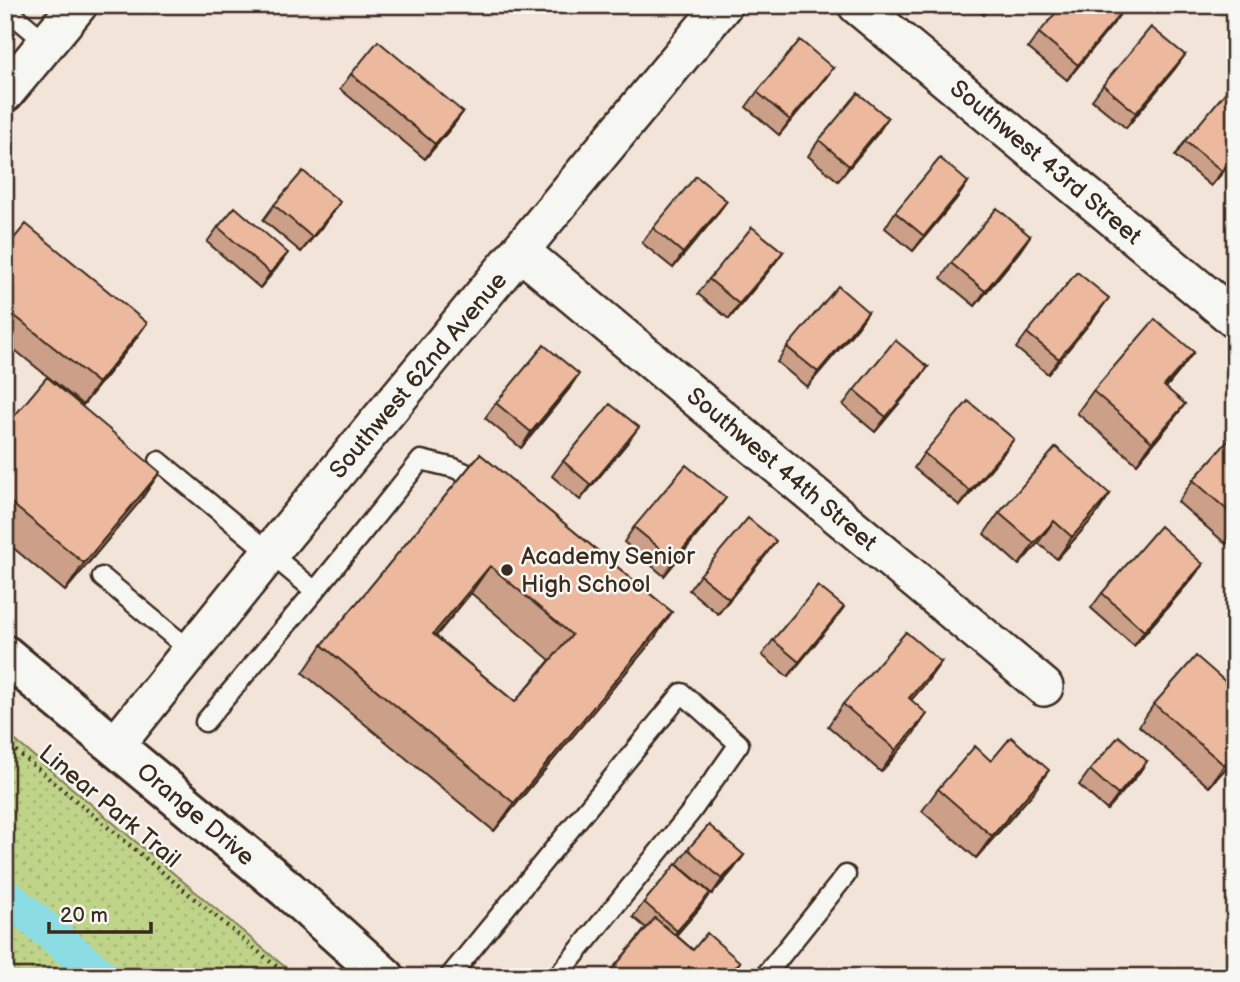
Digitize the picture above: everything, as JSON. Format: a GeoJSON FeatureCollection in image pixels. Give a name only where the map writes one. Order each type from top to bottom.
{"type":"FeatureCollection","features":[{"type":"Feature","properties":{"kind":"street"},"geometry":{"type":"LineString","coordinates":[[5,93],[78,5]]}},
{"type":"Feature","properties":{"kind":"street","name":"Southwest 62nd Avenue"},"geometry":{"type":"LineString","coordinates":[[114,746],[269,554],[723,5]]}},
{"type":"Feature","properties":{"kind":"street","name":"Southwest 43rd Street"},"geometry":{"type":"LineString","coordinates":[[857,5],[1235,319]]}},
{"type":"Feature","properties":{"kind":"street","name":"Southwest 44th Street"},"geometry":{"type":"LineString","coordinates":[[520,251],[1044,687]]}},
{"type":"Feature","properties":{"kind":"street","name":"Orange Drive"},"geometry":{"type":"LineString","coordinates":[[5,655],[287,889],[384,977]]}},
{"type":"Feature","properties":{"kind":"lane"},"geometry":{"type":"LineString","coordinates":[[5,8],[47,43]]}},
{"type":"Feature","properties":{"kind":"lane"},"geometry":{"type":"LineString","coordinates":[[159,460],[315,592]]}},
{"type":"Feature","properties":{"kind":"lane"},"geometry":{"type":"LineString","coordinates":[[205,722],[315,592],[421,460],[472,476]]}},
{"type":"Feature","properties":{"kind":"lane"},"geometry":{"type":"LineString","coordinates":[[102,578],[191,650]]}},
{"type":"Feature","properties":{"kind":"lane"},"geometry":{"type":"LineString","coordinates":[[449,977],[682,693],[739,744],[691,812],[556,977]]}},
{"type":"Feature","properties":{"kind":"lane"},"geometry":{"type":"LineString","coordinates":[[764,977],[846,874]]}},
{"type":"Feature","properties":{"kind":"path","name":"Linear Park Trail"},"geometry":{"type":"LineString","coordinates":[[5,742],[289,977]]}},
{"type":"Feature","properties":{"kind":"green space"},"geometry":{"type":"Polygon","coordinates":[[[5,732],[297,977],[5,977],[5,732]]]}},
{"type":"Feature","properties":{"kind":"building"},"geometry":{"type":"Polygon","coordinates":[[[1062,5],[1119,5],[1124,9],[1078,65],[1039,33],[1062,5]]]}},
{"type":"Feature","properties":{"kind":"building"},"geometry":{"type":"Polygon","coordinates":[[[1151,27],[1185,55],[1136,113],[1103,85],[1151,27]]]}},
{"type":"Feature","properties":{"kind":"building"},"geometry":{"type":"Polygon","coordinates":[[[800,40],[833,68],[790,120],[757,92],[800,40]]]}},
{"type":"Feature","properties":{"kind":"building"},"geometry":{"type":"Polygon","coordinates":[[[378,41],[463,112],[435,144],[351,74],[378,41]]]}},
{"type":"Feature","properties":{"kind":"building"},"geometry":{"type":"Polygon","coordinates":[[[1229,88],[1235,93],[1235,155],[1222,171],[1185,141],[1229,88]]]}},
{"type":"Feature","properties":{"kind":"building"},"geometry":{"type":"Polygon","coordinates":[[[858,93],[888,118],[849,166],[819,140],[858,93]]]}},
{"type":"Feature","properties":{"kind":"building"},"geometry":{"type":"Polygon","coordinates":[[[940,158],[968,182],[924,236],[895,212],[940,158]]]}},
{"type":"Feature","properties":{"kind":"building"},"geometry":{"type":"Polygon","coordinates":[[[303,171],[340,202],[312,237],[274,205],[303,171]]]}},
{"type":"Feature","properties":{"kind":"building"},"geometry":{"type":"Polygon","coordinates":[[[696,176],[727,201],[683,253],[653,228],[696,176]]]}},
{"type":"Feature","properties":{"kind":"building"},"geometry":{"type":"Polygon","coordinates":[[[235,207],[288,253],[270,273],[218,227],[235,207]]]}},
{"type":"Feature","properties":{"kind":"building"},"geometry":{"type":"Polygon","coordinates":[[[997,208],[1030,236],[985,291],[951,263],[997,208]]]}},
{"type":"Feature","properties":{"kind":"building"},"geometry":{"type":"Polygon","coordinates":[[[26,224],[147,323],[98,383],[5,308],[5,249],[26,224]]]}},
{"type":"Feature","properties":{"kind":"building"},"geometry":{"type":"Polygon","coordinates":[[[752,227],[783,252],[739,304],[709,279],[752,227]]]}},
{"type":"Feature","properties":{"kind":"building"},"geometry":{"type":"Polygon","coordinates":[[[1077,272],[1109,298],[1059,359],[1027,333],[1077,272]]]}},
{"type":"Feature","properties":{"kind":"building"},"geometry":{"type":"Polygon","coordinates":[[[838,286],[868,312],[818,372],[787,347],[838,286]]]}},
{"type":"Feature","properties":{"kind":"building"},"geometry":{"type":"Polygon","coordinates":[[[1155,319],[1194,352],[1164,386],[1185,404],[1152,442],[1093,391],[1155,319]]]}},
{"type":"Feature","properties":{"kind":"building"},"geometry":{"type":"Polygon","coordinates":[[[895,340],[928,367],[886,417],[854,390],[895,340]]]}},
{"type":"Feature","properties":{"kind":"building"},"geometry":{"type":"Polygon","coordinates":[[[544,345],[579,374],[531,432],[496,403],[544,345]]]}},
{"type":"Feature","properties":{"kind":"building"},"geometry":{"type":"Polygon","coordinates":[[[47,377],[160,472],[84,563],[5,498],[5,427],[47,377]]]}},
{"type":"Feature","properties":{"kind":"building"},"geometry":{"type":"Polygon","coordinates":[[[968,401],[1014,439],[970,491],[924,453],[968,401]]]}},
{"type":"Feature","properties":{"kind":"building"},"geometry":{"type":"Polygon","coordinates":[[[610,404],[639,427],[591,485],[563,461],[610,404]]]}},
{"type":"Feature","properties":{"kind":"building"},"geometry":{"type":"Polygon","coordinates":[[[1235,433],[1235,517],[1193,480],[1235,433]]]}},
{"type":"Feature","properties":{"kind":"building"},"geometry":{"type":"Polygon","coordinates":[[[1056,447],[1110,494],[1072,537],[1054,521],[1034,543],[999,513],[1056,447]]]}},
{"type":"Feature","properties":{"kind":"building"},"geometry":{"type":"Polygon","coordinates":[[[480,454],[672,612],[514,803],[322,645],[480,454]],[[490,566],[433,634],[515,702],[572,635],[490,566]]]}},
{"type":"Feature","properties":{"kind":"building"},"geometry":{"type":"Polygon","coordinates":[[[686,465],[726,498],[674,560],[634,527],[686,465]]]}},
{"type":"Feature","properties":{"kind":"building"},"geometry":{"type":"Polygon","coordinates":[[[748,518],[776,541],[729,599],[700,575],[748,518]]]}},
{"type":"Feature","properties":{"kind":"building"},"geometry":{"type":"Polygon","coordinates":[[[1160,526],[1203,564],[1144,631],[1102,593],[1160,526]]]}},
{"type":"Feature","properties":{"kind":"building"},"geometry":{"type":"Polygon","coordinates":[[[818,586],[844,607],[799,662],[773,640],[818,586]]]}},
{"type":"Feature","properties":{"kind":"building"},"geometry":{"type":"Polygon","coordinates":[[[906,632],[941,662],[909,698],[927,714],[896,750],[843,704],[906,632]]]}},
{"type":"Feature","properties":{"kind":"building"},"geometry":{"type":"Polygon","coordinates":[[[1196,656],[1235,690],[1235,753],[1224,765],[1154,704],[1196,656]]]}},
{"type":"Feature","properties":{"kind":"building"},"geometry":{"type":"Polygon","coordinates":[[[1119,736],[1147,761],[1118,795],[1090,770],[1119,736]]]}},
{"type":"Feature","properties":{"kind":"building"},"geometry":{"type":"Polygon","coordinates":[[[1011,737],[1049,770],[992,836],[938,789],[975,746],[991,761],[1011,737]]]}},
{"type":"Feature","properties":{"kind":"building"},"geometry":{"type":"Polygon","coordinates":[[[709,825],[744,855],[722,879],[688,849],[709,825]]]}},
{"type":"Feature","properties":{"kind":"building"},"geometry":{"type":"Polygon","coordinates":[[[676,864],[710,893],[677,931],[644,902],[676,864]]]}},
{"type":"Feature","properties":{"kind":"building"},"geometry":{"type":"Polygon","coordinates":[[[655,918],[693,950],[707,933],[740,962],[727,977],[701,977],[689,967],[681,977],[606,977],[655,918]]]}},
{"type":"Feature","properties":{"kind":"waterway"},"geometry":{"type":"LineString","coordinates":[[5,895],[103,977]]}},
{"type":"Feature","properties":{"kind":"place","name":"Academy Senior High School"},"geometry":{"type":"Point","coordinates":[507,570]}}]}
